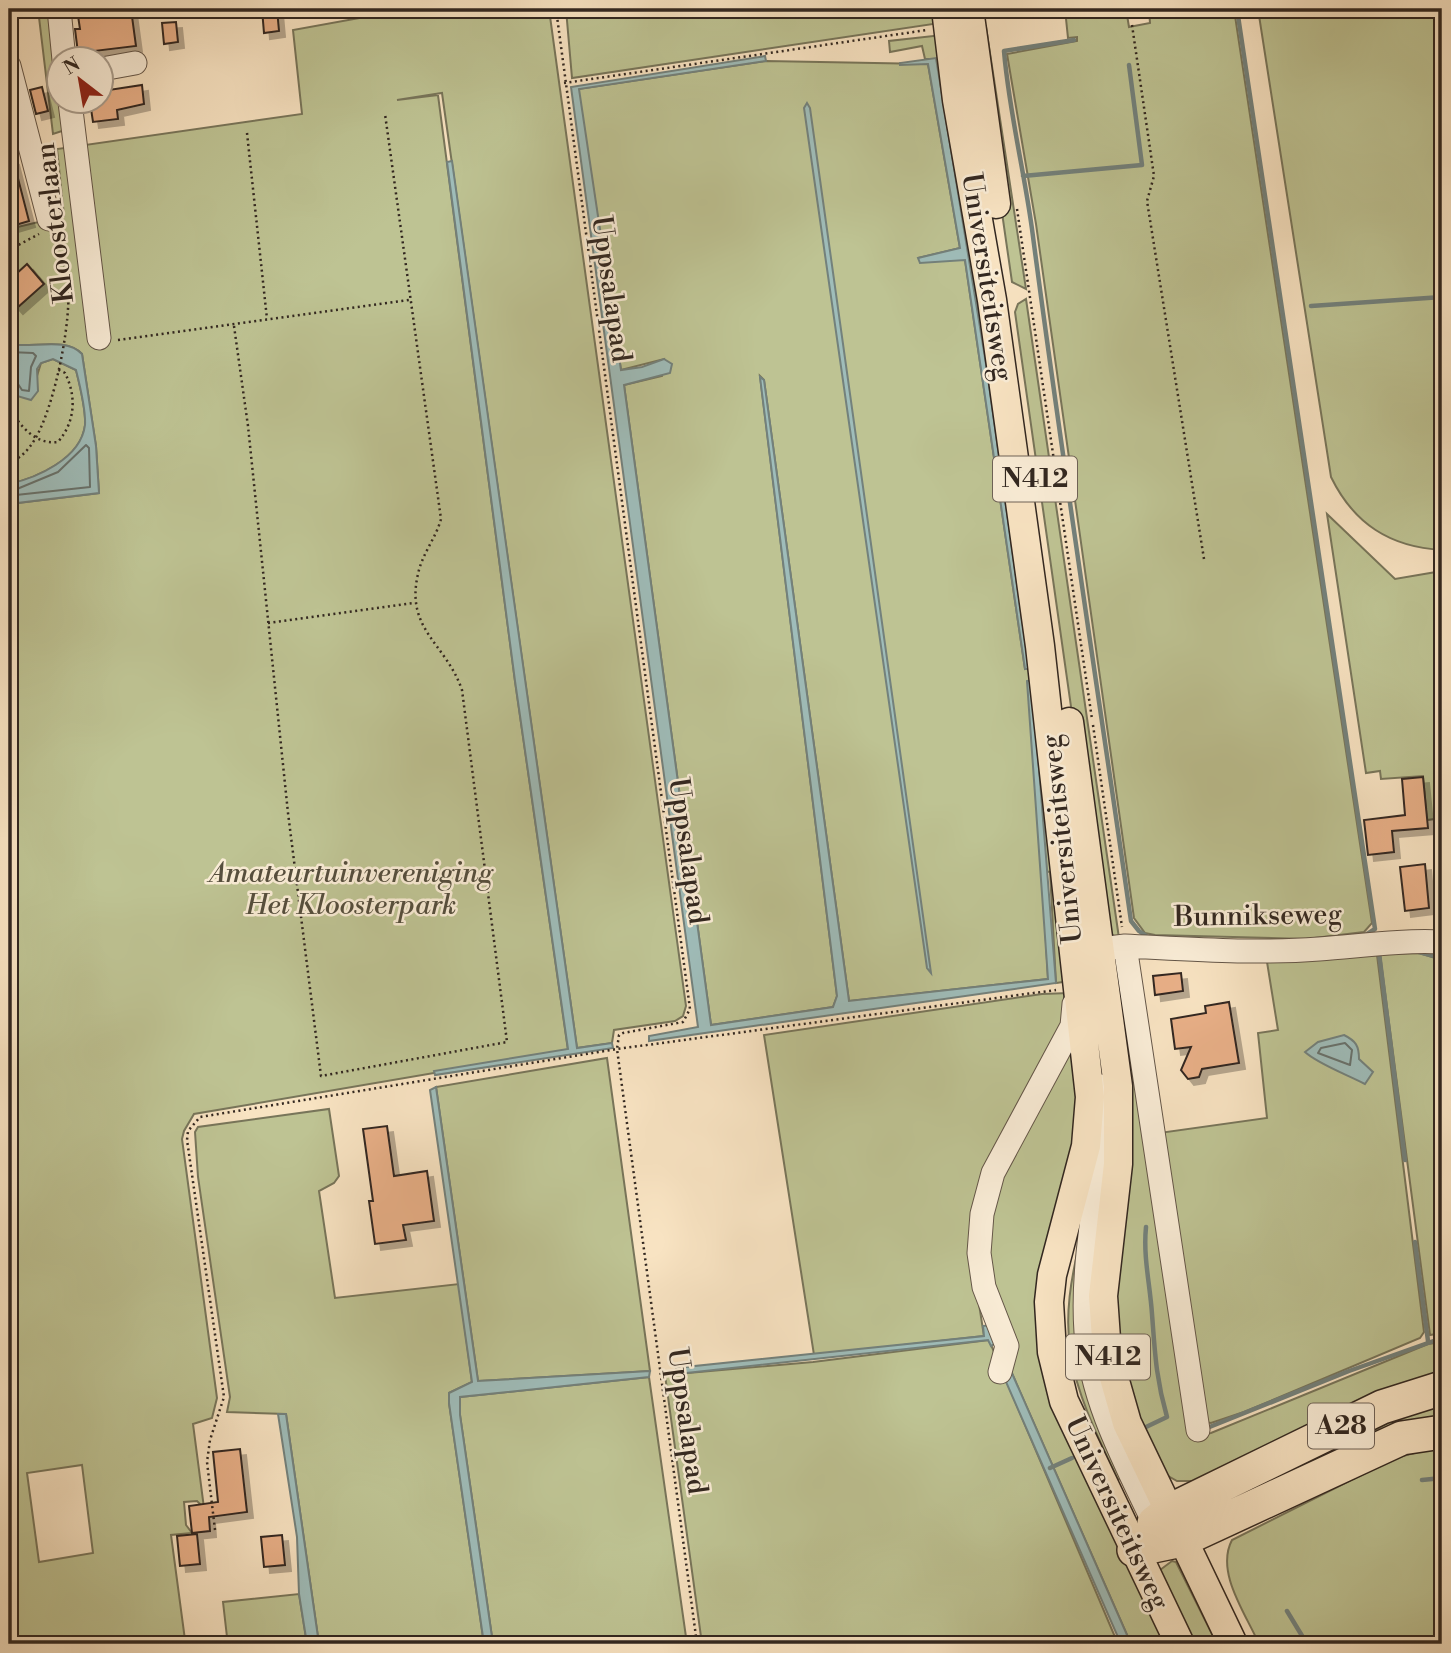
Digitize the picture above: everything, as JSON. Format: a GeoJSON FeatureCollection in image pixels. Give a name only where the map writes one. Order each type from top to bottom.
{"type":"FeatureCollection","features":[{"type":"Feature","properties":{"kind":"highway","name":"A28"},"geometry":{"type":"LineString","coordinates":[[1134,1550],[1168,1524],[1382,1407],[1442,1388]]}},
{"type":"Feature","properties":{"kind":"highway","name":"A28"},"geometry":{"type":"LineString","coordinates":[[1168,1524],[1402,1438],[1442,1432]]}},
{"type":"Feature","properties":{"kind":"main road","name":"Universiteitsweg"},"geometry":{"type":"LineString","coordinates":[[969,9],[1098,950],[1088,985],[1090,1097],[1086,1146],[1052,1275],[1049,1331],[1065,1401],[1180,1644]]}},
{"type":"Feature","properties":{"kind":"main road","name":"Universiteitsweg"},"geometry":{"type":"LineString","coordinates":[[951,15],[1013,445],[1057,786],[1098,950]]}},
{"type":"Feature","properties":{"kind":"main road","name":"Universiteitsweg"},"geometry":{"type":"LineString","coordinates":[[1088,985],[1120,1125],[1102,1296],[1107,1353],[1127,1423],[1168,1524],[1233,1644]]}},
{"type":"Feature","properties":{"kind":"street"},"geometry":{"type":"LineString","coordinates":[[59,9],[63,46]]}},
{"type":"Feature","properties":{"kind":"street"},"geometry":{"type":"LineString","coordinates":[[116,66],[135,63]]}},
{"type":"Feature","properties":{"kind":"street"},"geometry":{"type":"LineString","coordinates":[[9,66],[50,224]]}},
{"type":"Feature","properties":{"kind":"street","name":"Kloosterlaan"},"geometry":{"type":"LineString","coordinates":[[72,116],[99,338]]}},
{"type":"Feature","properties":{"kind":"street","name":"Bunnikseweg"},"geometry":{"type":"LineString","coordinates":[[1098,950],[1264,951],[1319,949],[1377,941],[1442,942]]}},
{"type":"Feature","properties":{"kind":"street"},"geometry":{"type":"LineString","coordinates":[[1098,950],[1198,1430]]}},
{"type":"Feature","properties":{"kind":"street"},"geometry":{"type":"LineString","coordinates":[[1000,1372],[1007,1346],[984,1287],[978,1253],[982,1214],[993,1173],[1072,1026],[1075,1010],[1088,985]]}},
{"type":"Feature","properties":{"kind":"path","name":"Uppsalapad"},"geometry":{"type":"LineString","coordinates":[[556,9],[690,1009],[683,1022],[623,1032],[617,1049],[697,1644]]}},
{"type":"Feature","properties":{"kind":"path"},"geometry":{"type":"LineString","coordinates":[[564,83],[951,15]]}},
{"type":"Feature","properties":{"kind":"path"},"geometry":{"type":"LineString","coordinates":[[1132,25],[1154,176],[1147,201],[1204,559]]}},
{"type":"Feature","properties":{"kind":"path"},"geometry":{"type":"LineString","coordinates":[[234,326],[321,1076],[508,1042],[462,690],[456,673],[417,618],[413,603],[418,572],[440,519],[385,114]]}},
{"type":"Feature","properties":{"kind":"path"},"geometry":{"type":"LineString","coordinates":[[247,133],[267,320]]}},
{"type":"Feature","properties":{"kind":"path"},"geometry":{"type":"LineString","coordinates":[[1016,199],[1098,950]]}},
{"type":"Feature","properties":{"kind":"path"},"geometry":{"type":"LineString","coordinates":[[9,250],[50,224],[67,277],[67,322],[50,406],[36,438],[24,455],[9,464]]}},
{"type":"Feature","properties":{"kind":"path"},"geometry":{"type":"LineString","coordinates":[[99,338],[110,341],[234,326],[410,300]]}},
{"type":"Feature","properties":{"kind":"path"},"geometry":{"type":"LineString","coordinates":[[9,407],[25,429],[36,438],[46,443],[58,442],[68,430],[73,414],[71,383],[65,373],[57,369]]}},
{"type":"Feature","properties":{"kind":"path"},"geometry":{"type":"LineString","coordinates":[[268,622],[413,603]]}},
{"type":"Feature","properties":{"kind":"path"},"geometry":{"type":"LineString","coordinates":[[215,1530],[207,1462],[210,1440],[224,1397],[187,1140],[191,1124],[200,1117],[617,1049],[1088,985]]}},
{"type":"Feature","properties":{"kind":"green space"},"geometry":{"type":"Polygon","coordinates":[[[38,9],[50,9],[55,46],[46,46],[46,76],[38,9]]]}},
{"type":"Feature","properties":{"kind":"green space","name":"Amateurtuinvereniging Het Kloosterpark"},"geometry":{"type":"Polygon","coordinates":[[[409,9],[549,9],[686,1006],[683,1016],[675,1021],[614,1030],[612,1043],[577,1048],[442,93],[397,100],[438,95],[515,681],[568,1050],[194,1114],[182,1139],[217,1398],[212,1418],[193,1424],[204,1508],[197,1501],[184,1502],[186,1525],[192,1533],[171,1535],[185,1640],[227,1637],[223,1602],[299,1594],[307,1644],[9,1644],[9,504],[99,493],[96,446],[82,354],[57,344],[9,344],[9,229],[64,216],[57,149],[302,114],[293,30],[409,9]],[[82,1465],[27,1473],[39,1562],[93,1553],[82,1465]]]}},
{"type":"Feature","properties":{"kind":"green space"},"geometry":{"type":"Polygon","coordinates":[[[566,9],[939,9],[940,23],[572,78],[566,9]]]}},
{"type":"Feature","properties":{"kind":"green space"},"geometry":{"type":"Polygon","coordinates":[[[1065,9],[1126,9],[1129,27],[1150,23],[1149,9],[1234,9],[1372,923],[1364,932],[1306,939],[1155,935],[1145,933],[1134,918],[1036,224],[1007,54],[1077,41],[1077,37],[1068,38],[1065,9]]]}},
{"type":"Feature","properties":{"kind":"green space"},"geometry":{"type":"Polygon","coordinates":[[[1258,9],[1442,9],[1442,550],[1406,544],[1376,530],[1351,508],[1331,477],[1258,9]]]}},
{"type":"Feature","properties":{"kind":"green space"},"geometry":{"type":"Polygon","coordinates":[[[986,27],[1026,289],[1012,282],[977,39],[979,30],[986,27]]]}},
{"type":"Feature","properties":{"kind":"green space"},"geometry":{"type":"Polygon","coordinates":[[[942,35],[984,266],[1070,981],[1056,983],[1050,872],[1042,871],[1048,979],[849,1001],[764,380],[760,376],[837,996],[833,1007],[711,1025],[624,385],[662,376],[664,359],[621,370],[578,89],[766,61],[928,64],[960,248],[918,258],[965,260],[1025,669],[1029,668],[986,364],[937,59],[925,59],[922,46],[890,52],[889,41],[942,35]]]}},
{"type":"Feature","properties":{"kind":"green space"},"geometry":{"type":"Polygon","coordinates":[[[51,116],[63,116],[65,130],[53,134],[51,116]]]}},
{"type":"Feature","properties":{"kind":"green space"},"geometry":{"type":"Polygon","coordinates":[[[1026,299],[1119,938],[1112,935],[1101,918],[1015,312],[1018,304],[1026,299]]]}},
{"type":"Feature","properties":{"kind":"green space"},"geometry":{"type":"Polygon","coordinates":[[[53,359],[76,370],[85,412],[82,437],[75,448],[56,465],[32,477],[9,484],[9,380],[17,396],[37,376],[41,363],[53,359]]]}},
{"type":"Feature","properties":{"kind":"green space"},"geometry":{"type":"Polygon","coordinates":[[[1327,514],[1395,579],[1442,571],[1442,818],[1427,820],[1423,776],[1381,779],[1380,771],[1366,773],[1327,514]]]}},
{"type":"Feature","properties":{"kind":"green space"},"geometry":{"type":"Polygon","coordinates":[[[1419,953],[1442,960],[1442,1333],[1430,1335],[1380,954],[1419,953]]]}},
{"type":"Feature","properties":{"kind":"green space"},"geometry":{"type":"Polygon","coordinates":[[[1377,955],[1424,1332],[1420,1338],[1244,1412],[1211,1423],[1204,1422],[1159,1133],[1267,1118],[1258,1033],[1278,1030],[1267,962],[1377,955]]]}},
{"type":"Feature","properties":{"kind":"green space"},"geometry":{"type":"Polygon","coordinates":[[[1116,960],[1192,1436],[1211,1433],[1428,1344],[1442,1342],[1442,1376],[1195,1481],[1177,1481],[1163,1473],[1146,1440],[1119,1353],[1113,1295],[1110,972],[1116,960]]]}},
{"type":"Feature","properties":{"kind":"green space"},"geometry":{"type":"Polygon","coordinates":[[[1069,993],[1071,1005],[971,1253],[984,1336],[814,1355],[764,1035],[1042,994],[1069,993]]]}},
{"type":"Feature","properties":{"kind":"green space"},"geometry":{"type":"Polygon","coordinates":[[[1071,1039],[1079,1131],[1037,1310],[1165,1644],[1131,1644],[1011,1371],[986,1262],[996,1189],[1071,1039]]]}},
{"type":"Feature","properties":{"kind":"green space"},"geometry":{"type":"Polygon","coordinates":[[[607,1058],[650,1371],[478,1381],[436,1087],[607,1058]]]}},
{"type":"Feature","properties":{"kind":"green space"},"geometry":{"type":"Polygon","coordinates":[[[329,1109],[339,1176],[334,1183],[319,1191],[335,1298],[459,1284],[472,1382],[449,1393],[449,1403],[484,1644],[319,1644],[286,1414],[227,1412],[230,1397],[198,1177],[195,1132],[198,1127],[329,1109]]]}},
{"type":"Feature","properties":{"kind":"green space"},"geometry":{"type":"Polygon","coordinates":[[[1085,1223],[1127,1476],[1118,1480],[1087,1412],[1071,1355],[1068,1327],[1070,1296],[1085,1223]]]}},
{"type":"Feature","properties":{"kind":"green space"},"geometry":{"type":"Polygon","coordinates":[[[989,1340],[1118,1644],[702,1644],[665,1375],[813,1362],[989,1340]]]}},
{"type":"Feature","properties":{"kind":"green space"},"geometry":{"type":"Polygon","coordinates":[[[649,1377],[687,1644],[493,1644],[460,1415],[460,1397],[649,1377]]]}},
{"type":"Feature","properties":{"kind":"green space"},"geometry":{"type":"Polygon","coordinates":[[[1442,1398],[1442,1422],[1215,1515],[1209,1506],[1398,1414],[1442,1398]]]}},
{"type":"Feature","properties":{"kind":"green space"},"geometry":{"type":"Polygon","coordinates":[[[1442,1448],[1442,1644],[1259,1644],[1230,1579],[1227,1566],[1232,1540],[1395,1458],[1442,1448]]]}},
{"type":"Feature","properties":{"kind":"green space"},"geometry":{"type":"Polygon","coordinates":[[[1172,1561],[1176,1562],[1217,1644],[1189,1644],[1160,1570],[1172,1561]]]}},
{"type":"Feature","properties":{"kind":"water"},"geometry":{"type":"Polygon","coordinates":[[[765,56],[766,61],[579,89],[621,370],[642,367],[664,359],[672,364],[670,373],[624,385],[711,1025],[833,1007],[837,996],[760,377],[764,380],[849,1001],[1048,979],[1027,681],[1032,680],[1056,983],[649,1041],[649,1036],[698,1027],[571,87],[765,56]]]}},
{"type":"Feature","properties":{"kind":"water"},"geometry":{"type":"Polygon","coordinates":[[[936,58],[986,364],[1029,669],[1025,669],[965,260],[920,263],[918,258],[960,248],[928,64],[900,65],[936,58]]]}},
{"type":"Feature","properties":{"kind":"water"},"geometry":{"type":"Polygon","coordinates":[[[807,103],[810,108],[931,973],[927,968],[804,108],[807,103]]]}},
{"type":"Feature","properties":{"kind":"water"},"geometry":{"type":"Polygon","coordinates":[[[452,161],[577,1048],[612,1043],[613,1048],[435,1075],[434,1071],[568,1049],[515,681],[447,162],[452,161]]]}},
{"type":"Feature","properties":{"kind":"water"},"geometry":{"type":"Polygon","coordinates":[[[9,344],[57,344],[82,354],[96,446],[99,493],[9,504],[9,484],[44,472],[66,457],[82,437],[85,419],[76,370],[53,359],[41,363],[37,369],[38,391],[31,400],[17,396],[9,380],[9,344]]]}},
{"type":"Feature","properties":{"kind":"water"},"geometry":{"type":"Polygon","coordinates":[[[1344,1035],[1354,1042],[1359,1059],[1373,1072],[1365,1084],[1305,1052],[1318,1042],[1344,1035]]]}},
{"type":"Feature","properties":{"kind":"water"},"geometry":{"type":"Polygon","coordinates":[[[436,1087],[478,1381],[650,1371],[649,1377],[460,1397],[460,1415],[493,1644],[484,1644],[449,1403],[449,1393],[472,1382],[430,1090],[436,1087]]]}},
{"type":"Feature","properties":{"kind":"water"},"geometry":{"type":"Polygon","coordinates":[[[990,1325],[997,1342],[991,1346],[988,1340],[677,1374],[676,1368],[984,1336],[983,1326],[990,1325]]]}},
{"type":"Feature","properties":{"kind":"water"},"geometry":{"type":"Polygon","coordinates":[[[1011,1371],[1131,1644],[1121,1644],[1003,1375],[1011,1371]]]}},
{"type":"Feature","properties":{"kind":"water"},"geometry":{"type":"Polygon","coordinates":[[[278,1414],[286,1414],[319,1644],[307,1644],[299,1594],[297,1537],[278,1414]]]}},
{"type":"Feature","properties":{"kind":"building"},"geometry":{"type":"Polygon","coordinates":[[[77,9],[131,9],[136,46],[116,48],[116,46],[77,46],[75,29],[80,29],[77,9]]]}},
{"type":"Feature","properties":{"kind":"building"},"geometry":{"type":"Polygon","coordinates":[[[262,9],[277,9],[279,31],[264,33],[262,9]]]}},
{"type":"Feature","properties":{"kind":"building"},"geometry":{"type":"Polygon","coordinates":[[[176,22],[178,42],[164,44],[162,23],[176,22]]]}},
{"type":"Feature","properties":{"kind":"building"},"geometry":{"type":"Polygon","coordinates":[[[142,85],[144,104],[117,110],[118,119],[93,122],[92,116],[116,116],[116,89],[142,85]]]}},
{"type":"Feature","properties":{"kind":"building"},"geometry":{"type":"Polygon","coordinates":[[[42,87],[46,112],[36,114],[30,90],[42,87]]]}},
{"type":"Feature","properties":{"kind":"building"},"geometry":{"type":"Polygon","coordinates":[[[13,159],[29,221],[9,227],[9,160],[13,159]]]}},
{"type":"Feature","properties":{"kind":"building"},"geometry":{"type":"Polygon","coordinates":[[[27,264],[44,284],[17,308],[9,299],[9,267],[15,275],[27,264]]]}},
{"type":"Feature","properties":{"kind":"building"},"geometry":{"type":"Polygon","coordinates":[[[1423,777],[1428,828],[1392,831],[1394,852],[1368,855],[1364,820],[1405,815],[1402,779],[1423,777]]]}},
{"type":"Feature","properties":{"kind":"building"},"geometry":{"type":"Polygon","coordinates":[[[1425,864],[1429,908],[1405,911],[1400,867],[1425,864]]]}},
{"type":"Feature","properties":{"kind":"building"},"geometry":{"type":"Polygon","coordinates":[[[1181,973],[1183,991],[1155,995],[1153,976],[1181,973]]]}},
{"type":"Feature","properties":{"kind":"building"},"geometry":{"type":"Polygon","coordinates":[[[1229,1002],[1239,1063],[1202,1069],[1199,1077],[1188,1079],[1181,1070],[1191,1047],[1175,1049],[1171,1019],[1206,1013],[1205,1006],[1229,1002]]]}},
{"type":"Feature","properties":{"kind":"building"},"geometry":{"type":"Polygon","coordinates":[[[387,1126],[394,1176],[427,1171],[434,1221],[403,1225],[406,1240],[375,1244],[369,1201],[373,1201],[363,1129],[387,1126]]]}},
{"type":"Feature","properties":{"kind":"building"},"geometry":{"type":"Polygon","coordinates":[[[240,1449],[247,1512],[209,1517],[210,1531],[192,1533],[189,1506],[218,1502],[213,1452],[240,1449]]]}},
{"type":"Feature","properties":{"kind":"building"},"geometry":{"type":"Polygon","coordinates":[[[197,1534],[200,1564],[180,1566],[177,1536],[197,1534]]]}},
{"type":"Feature","properties":{"kind":"building"},"geometry":{"type":"Polygon","coordinates":[[[282,1535],[285,1565],[264,1567],[261,1537],[282,1535]]]}},
{"type":"Feature","properties":{"kind":"waterway"},"geometry":{"type":"LineString","coordinates":[[1237,9],[1375,929],[1364,936]]}},
{"type":"Feature","properties":{"kind":"waterway"},"geometry":{"type":"LineString","coordinates":[[1074,40],[1004,51],[1131,921],[1149,938]]}},
{"type":"Feature","properties":{"kind":"waterway"},"geometry":{"type":"LineString","coordinates":[[1023,176],[1142,165],[1129,65]]}},
{"type":"Feature","properties":{"kind":"waterway"},"geometry":{"type":"LineString","coordinates":[[1311,306],[1442,297]]}},
{"type":"Feature","properties":{"kind":"waterway"},"geometry":{"type":"LineString","coordinates":[[1419,952],[1442,958]]}},
{"type":"Feature","properties":{"kind":"waterway"},"geometry":{"type":"LineString","coordinates":[[1379,953],[1405,1160]]}},
{"type":"Feature","properties":{"kind":"waterway"},"geometry":{"type":"LineString","coordinates":[[1146,1227],[1146,1260],[1156,1366],[1167,1417],[1146,1427]]}},
{"type":"Feature","properties":{"kind":"waterway"},"geometry":{"type":"LineString","coordinates":[[1415,1242],[1428,1341]]}},
{"type":"Feature","properties":{"kind":"waterway"},"geometry":{"type":"LineString","coordinates":[[1207,1428],[1349,1371],[1442,1338]]}},
{"type":"Feature","properties":{"kind":"waterway"},"geometry":{"type":"LineString","coordinates":[[1050,1468],[1072,1458]]}},
{"type":"Feature","properties":{"kind":"waterway"},"geometry":{"type":"LineString","coordinates":[[1422,1480],[1442,1478]]}},
{"type":"Feature","properties":{"kind":"waterway"},"geometry":{"type":"LineString","coordinates":[[1287,1611],[1307,1644]]}}]}
